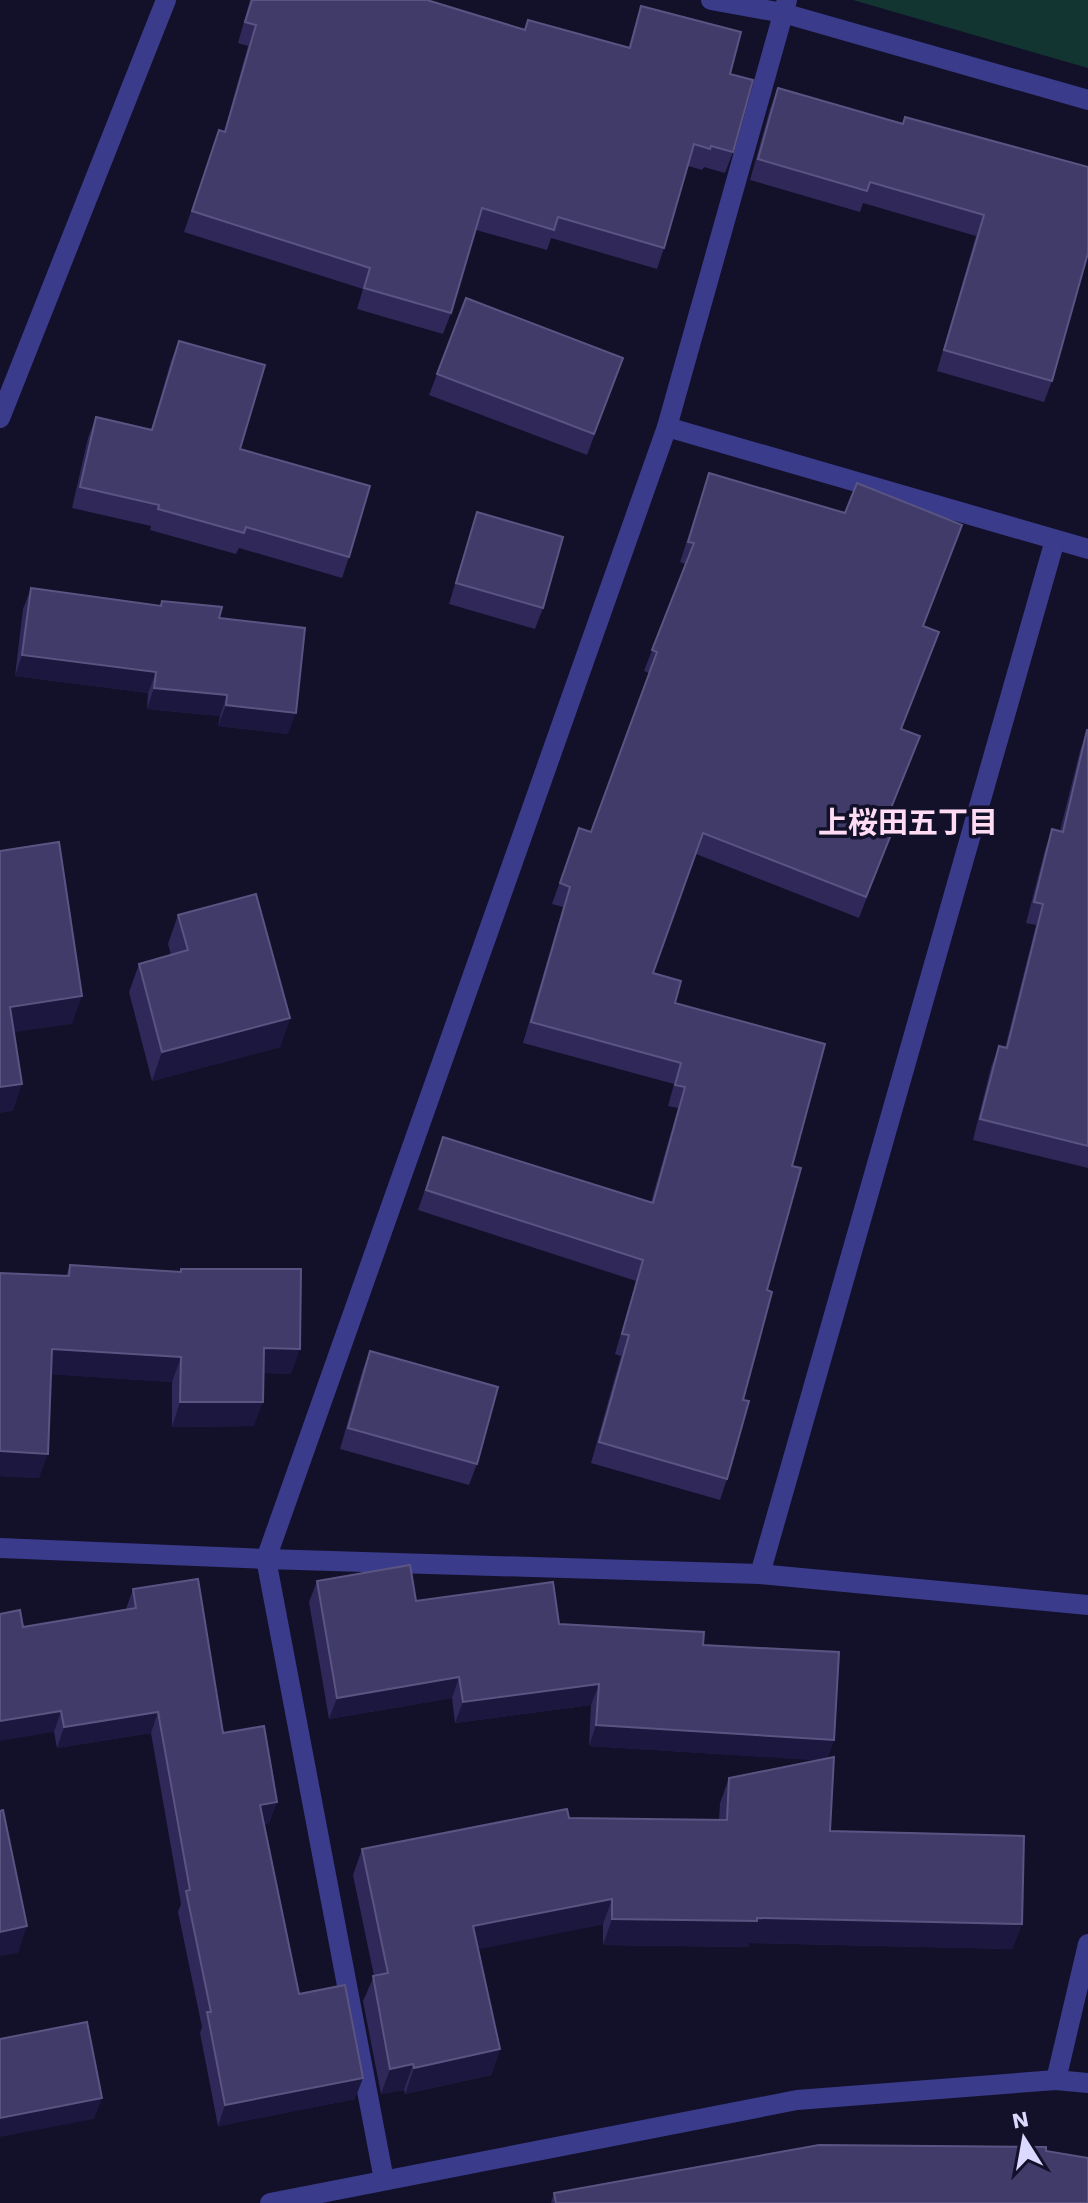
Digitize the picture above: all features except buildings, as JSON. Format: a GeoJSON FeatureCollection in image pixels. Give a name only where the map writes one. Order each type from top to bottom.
{"type":"FeatureCollection","features":[{"type":"Feature","properties":{"kind":"street"},"geometry":{"type":"LineString","coordinates":[[0,418],[166,0]]}},
{"type":"Feature","properties":{"kind":"street"},"geometry":{"type":"LineString","coordinates":[[711,0],[785,6],[1088,100]]}},
{"type":"Feature","properties":{"kind":"street"},"geometry":{"type":"LineString","coordinates":[[384,2180],[266,1559],[667,427],[785,6]]}},
{"type":"Feature","properties":{"kind":"street"},"geometry":{"type":"LineString","coordinates":[[667,427],[1088,549]]}},
{"type":"Feature","properties":{"kind":"street"},"geometry":{"type":"LineString","coordinates":[[760,1574],[1055,540]]}},
{"type":"Feature","properties":{"kind":"street"},"geometry":{"type":"LineString","coordinates":[[0,1548],[760,1574],[1088,1605]]}},
{"type":"Feature","properties":{"kind":"street"},"geometry":{"type":"LineString","coordinates":[[1056,2080],[1088,1944]]}},
{"type":"Feature","properties":{"kind":"street"},"geometry":{"type":"LineString","coordinates":[[270,2203],[797,2100],[1056,2080],[1088,2083]]}},
{"type":"Feature","properties":{"kind":"green space"},"geometry":{"type":"Polygon","coordinates":[[[853,0],[1088,0],[1088,68],[853,0]]]}},
{"type":"Feature","properties":{"kind":"district","name":"上桜田五丁目"},"geometry":{"type":"Point","coordinates":[908,822]}}]}
